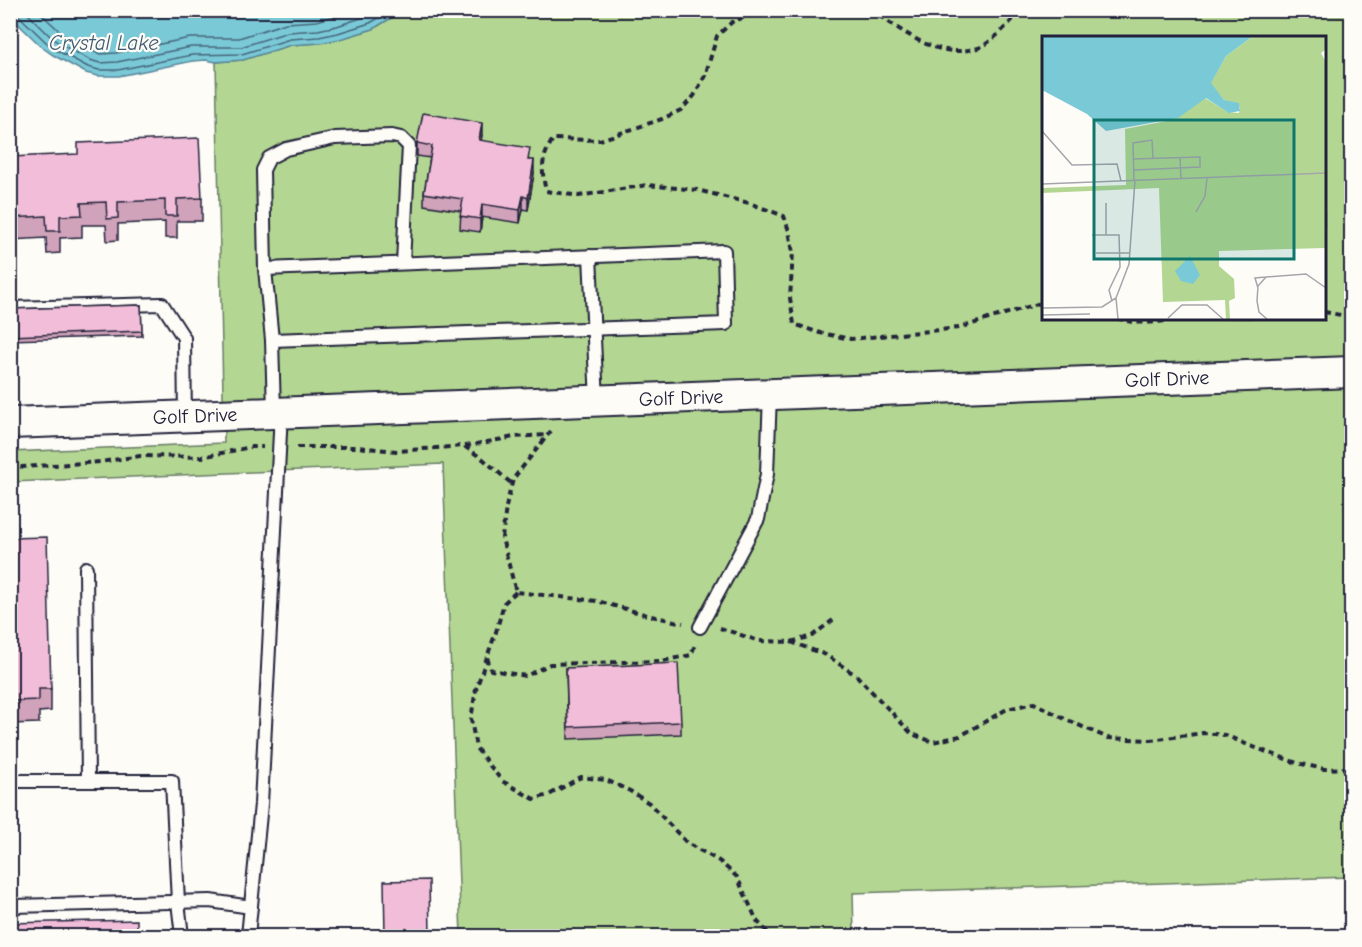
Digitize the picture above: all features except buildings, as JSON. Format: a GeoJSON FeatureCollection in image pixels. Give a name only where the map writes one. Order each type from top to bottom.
{"type":"FeatureCollection","features":[{"type":"Feature","properties":{"kind":"street","name":"Golf Drive"},"geometry":{"type":"LineString","coordinates":[[10,423],[1352,372]]}},
{"type":"Feature","properties":{"kind":"lane"},"geometry":{"type":"LineString","coordinates":[[248,936],[262,792],[278,413],[265,269],[263,170],[269,158],[286,149],[334,138],[392,136],[401,138],[409,146],[403,263]]}},
{"type":"Feature","properties":{"kind":"lane"},"geometry":{"type":"LineString","coordinates":[[265,269],[724,251],[726,324],[272,340]]}},
{"type":"Feature","properties":{"kind":"lane"},"geometry":{"type":"LineString","coordinates":[[585,401],[594,329],[590,256]]}},
{"type":"Feature","properties":{"kind":"lane"},"geometry":{"type":"LineString","coordinates":[[10,308],[162,304],[184,338],[185,417]]}},
{"type":"Feature","properties":{"kind":"lane"},"geometry":{"type":"LineString","coordinates":[[700,627],[758,519],[767,474],[770,394]]}},
{"type":"Feature","properties":{"kind":"lane"},"geometry":{"type":"LineString","coordinates":[[86,567],[88,782]]}},
{"type":"Feature","properties":{"kind":"lane"},"geometry":{"type":"LineString","coordinates":[[10,782],[172,782],[182,936]]}},
{"type":"Feature","properties":{"kind":"lane"},"geometry":{"type":"LineString","coordinates":[[13,906],[210,901],[251,907]]}},
{"type":"Feature","properties":{"kind":"path"},"geometry":{"type":"LineString","coordinates":[[763,10],[732,22],[717,36],[705,76],[694,96],[681,110],[662,119],[600,140],[553,139],[545,153],[542,174],[546,192],[579,196],[647,186],[697,190],[749,203],[784,216],[793,252],[790,298],[794,324],[820,333],[851,339],[959,328],[1042,303]]}},
{"type":"Feature","properties":{"kind":"path"},"geometry":{"type":"LineString","coordinates":[[871,10],[916,39],[959,52],[981,47],[1009,24],[1021,10]]}},
{"type":"Feature","properties":{"kind":"path"},"geometry":{"type":"LineString","coordinates":[[1326,312],[1352,317]]}},
{"type":"Feature","properties":{"kind":"path"},"geometry":{"type":"LineString","coordinates":[[1122,320],[1151,324],[1172,320]]}},
{"type":"Feature","properties":{"kind":"path"},"geometry":{"type":"LineString","coordinates":[[516,592],[502,537],[513,479],[547,435],[585,401]]}},
{"type":"Feature","properties":{"kind":"path"},"geometry":{"type":"LineString","coordinates":[[295,447],[357,447],[397,451],[464,446],[514,437],[547,435]]}},
{"type":"Feature","properties":{"kind":"path"},"geometry":{"type":"LineString","coordinates":[[464,446],[512,484]]}},
{"type":"Feature","properties":{"kind":"path"},"geometry":{"type":"LineString","coordinates":[[10,465],[21,467],[100,462],[140,456],[202,457],[251,447],[262,447]]}},
{"type":"Feature","properties":{"kind":"path"},"geometry":{"type":"LineString","coordinates":[[771,936],[757,921],[737,877],[719,861],[687,843],[649,803],[630,791],[606,780],[581,777],[549,795],[534,800],[502,781],[476,748],[471,719],[476,689],[504,603],[516,592],[597,601],[700,627],[720,628],[759,641],[790,642],[812,636],[833,620]]}},
{"type":"Feature","properties":{"kind":"path"},"geometry":{"type":"LineString","coordinates":[[486,657],[491,670],[526,676],[550,664],[662,661],[691,655],[700,627]]}},
{"type":"Feature","properties":{"kind":"path"},"geometry":{"type":"LineString","coordinates":[[790,642],[826,655],[857,676],[912,734],[933,742],[960,736],[1007,710],[1034,703],[1108,738],[1151,740],[1203,734],[1225,735],[1248,746],[1297,763],[1324,769],[1352,768]]}},
{"type":"Feature","properties":{"kind":"green space"},"geometry":{"type":"Polygon","coordinates":[[[433,10],[1351,11],[1351,877],[853,893],[854,936],[461,936],[443,464],[11,482],[10,452],[224,443],[216,62],[243,60],[291,45],[340,39],[373,29],[403,13],[433,10]]]}},
{"type":"Feature","properties":{"kind":"water","name":"Crystal Lake"},"geometry":{"type":"Polygon","coordinates":[[[11,10],[433,11],[403,13],[373,29],[340,39],[291,45],[243,60],[193,61],[119,76],[98,76],[86,73],[43,48],[14,20],[11,10]]]}}]}
